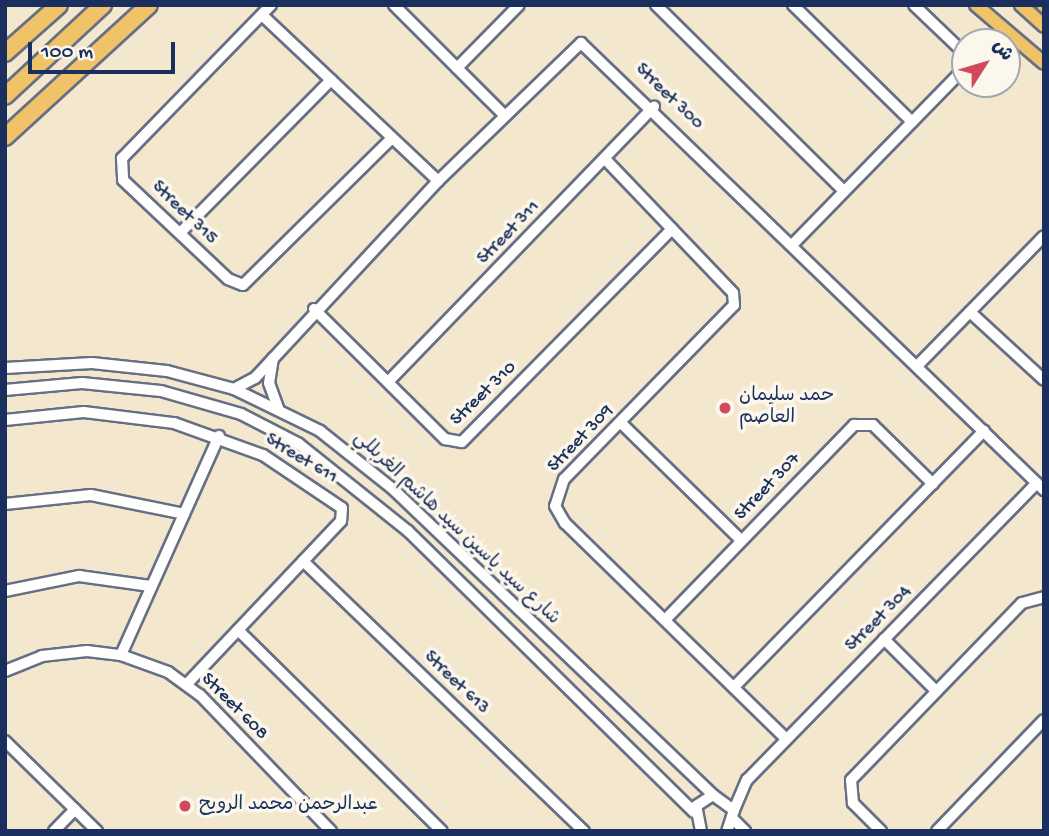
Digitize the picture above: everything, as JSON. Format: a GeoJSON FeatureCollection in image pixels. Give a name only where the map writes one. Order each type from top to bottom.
{"type":"FeatureCollection","features":[{"type":"Feature","properties":{"kind":"highway"},"geometry":{"type":"LineString","coordinates":[[6,53],[59,5]]}},
{"type":"Feature","properties":{"kind":"highway"},"geometry":{"type":"LineString","coordinates":[[5,96],[103,5]]}},
{"type":"Feature","properties":{"kind":"highway"},"geometry":{"type":"LineString","coordinates":[[5,137],[149,5]]}},
{"type":"Feature","properties":{"kind":"main road"},"geometry":{"type":"LineString","coordinates":[[976,5],[1044,62]]}},
{"type":"Feature","properties":{"kind":"main road"},"geometry":{"type":"LineString","coordinates":[[1022,6],[1044,26]]}},
{"type":"Feature","properties":{"kind":"street","name":"Street 315"},"geometry":{"type":"LineString","coordinates":[[271,5],[118,165],[123,180],[231,282],[247,284],[392,138]]}},
{"type":"Feature","properties":{"kind":"street"},"geometry":{"type":"LineString","coordinates":[[394,5],[504,115]]}},
{"type":"Feature","properties":{"kind":"street"},"geometry":{"type":"LineString","coordinates":[[457,68],[519,5]]}},
{"type":"Feature","properties":{"kind":"street"},"geometry":{"type":"LineString","coordinates":[[656,5],[844,191]]}},
{"type":"Feature","properties":{"kind":"street"},"geometry":{"type":"LineString","coordinates":[[793,5],[912,122]]}},
{"type":"Feature","properties":{"kind":"street"},"geometry":{"type":"LineString","coordinates":[[794,243],[960,74],[965,60],[914,5]]}},
{"type":"Feature","properties":{"kind":"street"},"geometry":{"type":"LineString","coordinates":[[262,15],[438,181]]}},
{"type":"Feature","properties":{"kind":"street","name":"Street 300"},"geometry":{"type":"LineString","coordinates":[[234,389],[255,378],[314,309],[438,181],[581,43],[654,107],[1040,486]]}},
{"type":"Feature","properties":{"kind":"street"},"geometry":{"type":"LineString","coordinates":[[180,233],[331,80]]}},
{"type":"Feature","properties":{"kind":"street","name":"Street 311"},"geometry":{"type":"LineString","coordinates":[[388,382],[606,160],[654,107]]}},
{"type":"Feature","properties":{"kind":"street","name":"Street 309"},"geometry":{"type":"LineString","coordinates":[[606,160],[733,293],[734,305],[558,487],[555,506],[664,620],[786,739]]}},
{"type":"Feature","properties":{"kind":"street","name":"Street 310"},"geometry":{"type":"LineString","coordinates":[[314,309],[445,439],[466,439],[672,229]]}},
{"type":"Feature","properties":{"kind":"street"},"geometry":{"type":"LineString","coordinates":[[918,365],[1042,242]]}},
{"type":"Feature","properties":{"kind":"street"},"geometry":{"type":"LineString","coordinates":[[970,312],[1044,380]]}},
{"type":"Feature","properties":{"kind":"street"},"geometry":{"type":"LineString","coordinates":[[273,355],[269,383],[278,408]]}},
{"type":"Feature","properties":{"kind":"street","name":"شارع سيد ياسين سيد هاشم الغربللي"},"geometry":{"type":"LineString","coordinates":[[5,368],[117,364],[234,389],[278,408],[365,463],[734,815]]}},
{"type":"Feature","properties":{"kind":"street","name":"شارع سيد ياسين سيد هاشم الغربللي"},"geometry":{"type":"LineString","coordinates":[[5,390],[82,383],[181,396],[260,423],[350,479],[694,816],[701,831]]}},
{"type":"Feature","properties":{"kind":"street","name":"Street 611"},"geometry":{"type":"LineString","coordinates":[[5,420],[117,414],[219,436],[284,466],[342,508],[341,521],[187,684]]}},
{"type":"Feature","properties":{"kind":"street"},"geometry":{"type":"LineString","coordinates":[[621,423],[741,540]]}},
{"type":"Feature","properties":{"kind":"street","name":"Street 307"},"geometry":{"type":"LineString","coordinates":[[664,620],[858,423],[873,425],[933,484]]}},
{"type":"Feature","properties":{"kind":"street"},"geometry":{"type":"LineString","coordinates":[[734,687],[984,430]]}},
{"type":"Feature","properties":{"kind":"street"},"geometry":{"type":"LineString","coordinates":[[121,655],[149,586],[219,436]]}},
{"type":"Feature","properties":{"kind":"street"},"geometry":{"type":"LineString","coordinates":[[350,479],[365,463]]}},
{"type":"Feature","properties":{"kind":"street","name":"Street 304"},"geometry":{"type":"LineString","coordinates":[[694,816],[716,795],[747,780],[884,639],[1040,486]]}},
{"type":"Feature","properties":{"kind":"street"},"geometry":{"type":"LineString","coordinates":[[5,504],[91,495],[184,513]]}},
{"type":"Feature","properties":{"kind":"street","name":"Street 613"},"geometry":{"type":"LineString","coordinates":[[303,561],[584,831]]}},
{"type":"Feature","properties":{"kind":"street"},"geometry":{"type":"LineString","coordinates":[[5,591],[79,576],[149,586]]}},
{"type":"Feature","properties":{"kind":"street"},"geometry":{"type":"LineString","coordinates":[[881,831],[853,803],[849,786],[1022,603],[1044,597]]}},
{"type":"Feature","properties":{"kind":"street"},"geometry":{"type":"LineString","coordinates":[[238,630],[442,831]]}},
{"type":"Feature","properties":{"kind":"street"},"geometry":{"type":"LineString","coordinates":[[884,639],[936,691]]}},
{"type":"Feature","properties":{"kind":"street","name":"Street 608"},"geometry":{"type":"LineString","coordinates":[[5,671],[57,653],[121,655],[187,684],[331,831]]}},
{"type":"Feature","properties":{"kind":"street"},"geometry":{"type":"LineString","coordinates":[[937,831],[1044,720]]}},
{"type":"Feature","properties":{"kind":"street"},"geometry":{"type":"LineString","coordinates":[[5,741],[97,831]]}},
{"type":"Feature","properties":{"kind":"street","name":"Street 304"},"geometry":{"type":"LineString","coordinates":[[727,831],[747,780]]}},
{"type":"Feature","properties":{"kind":"street"},"geometry":{"type":"LineString","coordinates":[[54,831],[75,809]]}},
{"type":"Feature","properties":{"kind":"street"},"geometry":{"type":"LineString","coordinates":[[734,815],[745,831]]}},
{"type":"Feature","properties":{"kind":"street"},"geometry":{"type":"LineString","coordinates":[[692,831],[694,816]]}},
{"type":"Feature","properties":{"kind":"place","name":"حمد سليمان العاصم"},"geometry":{"type":"Point","coordinates":[725,408]}},
{"type":"Feature","properties":{"kind":"place","name":"عبدالرحمن محمد الرويح"},"geometry":{"type":"Point","coordinates":[185,806]}}]}
